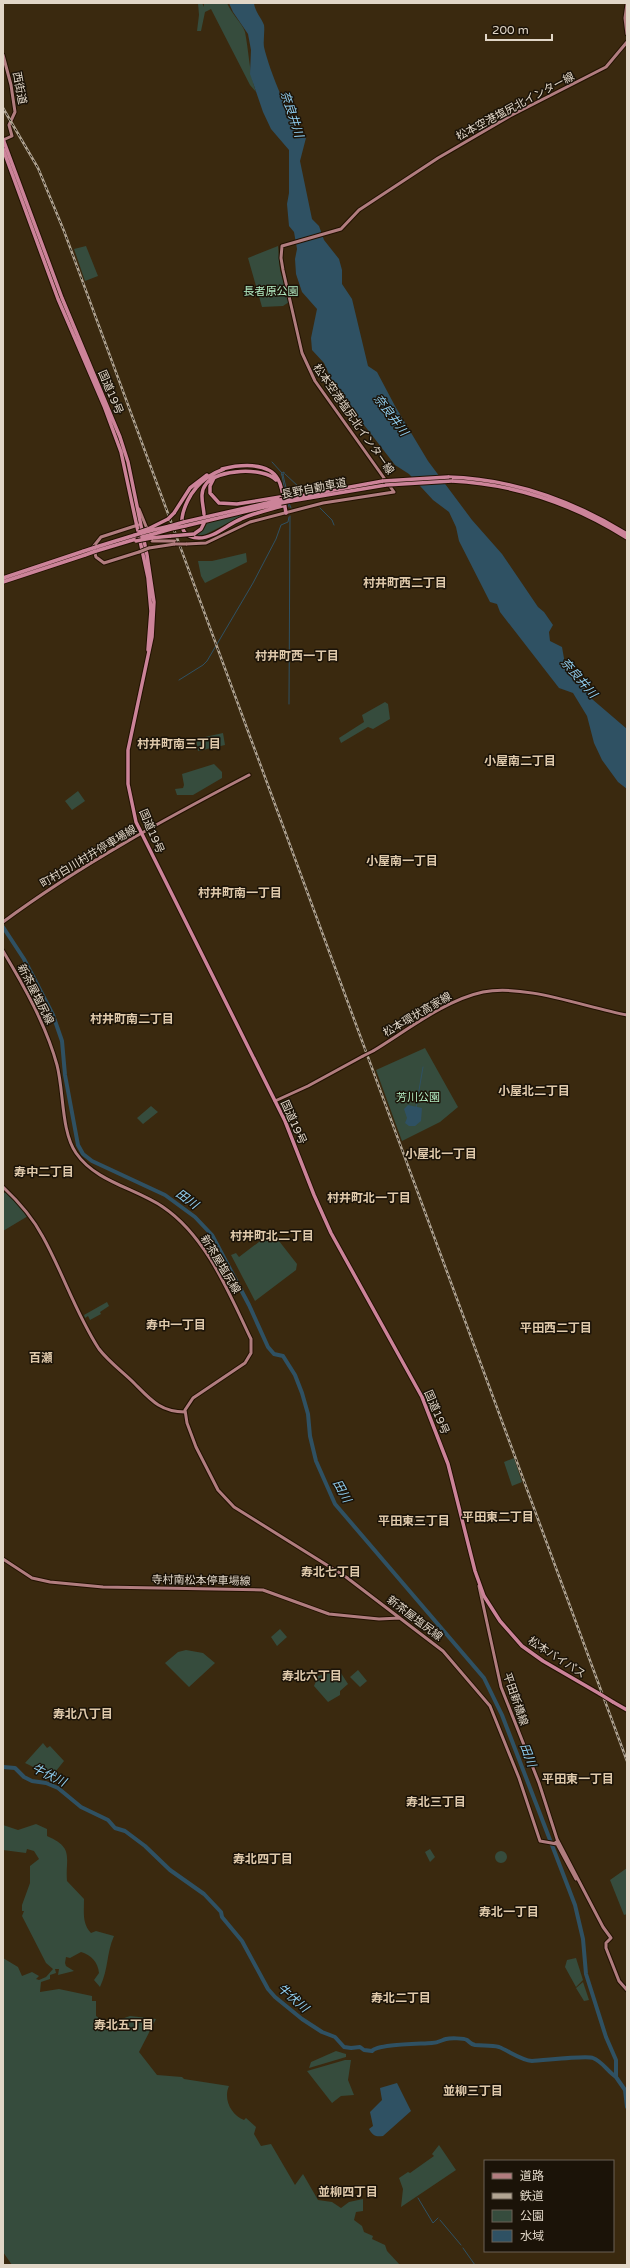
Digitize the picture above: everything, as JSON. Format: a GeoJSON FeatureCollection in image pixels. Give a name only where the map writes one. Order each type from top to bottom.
{"type":"FeatureCollection","features":[{"type":"Feature","properties":{"kind":"highway","name":"国道19号"},"geometry":{"type":"LineString","coordinates":[[3,140],[62,298],[120,437],[134,490],[154,602],[148,663],[130,737],[128,766],[132,808],[141,834],[275,1101],[331,1233],[426,1406],[448,1466],[479,1584]]}},
{"type":"Feature","properties":{"kind":"highway","name":"国道19号"},"geometry":{"type":"LineString","coordinates":[[3,149],[61,306],[116,436],[127,474],[139,524],[141,544],[148,578],[151,611],[148,663]]}},
{"type":"Feature","properties":{"kind":"highway"},"geometry":{"type":"LineString","coordinates":[[150,533],[174,513],[194,484],[211,473],[240,466],[267,469],[277,477],[281,488],[286,513]]}},
{"type":"Feature","properties":{"kind":"highway"},"geometry":{"type":"LineString","coordinates":[[224,469],[201,482],[186,502],[181,523],[185,531],[190,536],[197,538],[205,537],[241,518],[281,501]]}},
{"type":"Feature","properties":{"kind":"highway"},"geometry":{"type":"LineString","coordinates":[[204,514],[202,498],[204,488],[209,480],[220,474],[236,471],[270,475],[276,479],[281,488]]}},
{"type":"Feature","properties":{"kind":"highway"},"geometry":{"type":"LineString","coordinates":[[220,474],[213,480],[210,488],[212,498],[219,503],[231,504],[281,501],[290,499]]}},
{"type":"Feature","properties":{"kind":"highway","name":"長野自動車道"},"geometry":{"type":"LineString","coordinates":[[3,582],[98,548],[135,537],[281,501],[333,490],[384,483],[448,477],[486,480],[538,492],[584,509],[627,534]]}},
{"type":"Feature","properties":{"kind":"highway","name":"長野自動車道"},"geometry":{"type":"LineString","coordinates":[[290,499],[317,496],[384,483],[452,481],[500,486],[537,495],[583,513],[627,538]]}},
{"type":"Feature","properties":{"kind":"highway"},"geometry":{"type":"LineString","coordinates":[[135,537],[150,533],[172,536],[194,534],[201,529],[204,523]]}},
{"type":"Feature","properties":{"kind":"highway","name":"長野自動車道"},"geometry":{"type":"LineString","coordinates":[[98,548],[135,537]]}},
{"type":"Feature","properties":{"kind":"highway","name":"長野自動車道"},"geometry":{"type":"LineString","coordinates":[[3,578],[84,553]]}},
{"type":"Feature","properties":{"kind":"highway","name":"松本バイパス"},"geometry":{"type":"LineString","coordinates":[[479,1584],[500,1621],[522,1646],[543,1661],[627,1710]]}},
{"type":"Feature","properties":{"kind":"main road"},"geometry":{"type":"LineString","coordinates":[[627,4],[625,18],[627,34]]}},
{"type":"Feature","properties":{"kind":"main road","name":"松本空港塩尻北インター線"},"geometry":{"type":"LineString","coordinates":[[113,532],[101,537],[94,544],[94,551],[99,560],[108,563],[149,548],[175,542],[192,545],[209,541],[250,522],[286,513],[343,499],[394,492],[315,381],[306,365],[281,264],[282,246],[340,229],[359,210],[438,158],[510,116],[606,67],[627,42]]}},
{"type":"Feature","properties":{"kind":"main road","name":"西街道"},"geometry":{"type":"LineString","coordinates":[[3,55],[11,85],[15,112],[9,125],[12,136],[3,140]]}},
{"type":"Feature","properties":{"kind":"main road"},"geometry":{"type":"LineString","coordinates":[[134,490],[151,540],[154,542],[175,542]]}},
{"type":"Feature","properties":{"kind":"main road"},"geometry":{"type":"LineString","coordinates":[[113,532],[139,524]]}},
{"type":"Feature","properties":{"kind":"main road"},"geometry":{"type":"LineString","coordinates":[[113,532],[134,527],[137,531],[141,544]]}},
{"type":"Feature","properties":{"kind":"main road","name":"町村白川村井停車場線"},"geometry":{"type":"LineString","coordinates":[[5,921],[44,893],[141,834],[249,775]]}},
{"type":"Feature","properties":{"kind":"main road","name":"新茶屋塩尻線"},"geometry":{"type":"LineString","coordinates":[[3,951],[33,1005],[49,1041],[61,1081],[68,1134],[75,1152],[98,1174],[157,1203],[187,1228],[208,1257],[251,1339],[251,1353],[245,1363],[188,1402],[185,1412],[188,1427],[218,1490],[228,1503],[346,1577],[438,1646],[486,1700],[507,1748],[537,1834],[542,1841],[556,1843]]}},
{"type":"Feature","properties":{"kind":"main road","name":"松本環状高家線"},"geometry":{"type":"LineString","coordinates":[[275,1101],[313,1084],[451,1004],[472,995],[490,991],[516,990],[627,1015]]}},
{"type":"Feature","properties":{"kind":"main road"},"geometry":{"type":"LineString","coordinates":[[3,1187],[20,1205],[43,1236],[64,1277],[71,1296],[103,1353],[152,1403],[176,1412],[185,1412]]}},
{"type":"Feature","properties":{"kind":"main road","name":"寺村南松本停車場線"},"geometry":{"type":"LineString","coordinates":[[3,1559],[32,1578],[50,1582],[103,1587],[263,1590],[329,1614],[379,1619],[400,1618]]}},
{"type":"Feature","properties":{"kind":"main road","name":"平田新橋線"},"geometry":{"type":"LineString","coordinates":[[479,1584],[480,1596],[501,1687],[539,1783],[557,1839],[579,1882]]}},
{"type":"Feature","properties":{"kind":"main road"},"geometry":{"type":"LineString","coordinates":[[550,1817],[556,1843],[572,1874],[579,1882],[602,1927],[611,1938],[606,1943],[606,1948],[619,1981],[627,1990]]}},
{"type":"Feature","properties":{"kind":"green space"},"geometry":{"type":"Polygon","coordinates":[[[198,3],[202,3],[204,7],[204,3],[227,3],[245,32],[250,70],[256,92],[250,85],[211,9],[205,12],[201,31],[197,31],[199,15],[198,3]]]}},
{"type":"Feature","properties":{"kind":"green space"},"geometry":{"type":"Polygon","coordinates":[[[86,246],[98,276],[85,281],[74,249],[86,246]]]}},
{"type":"Feature","properties":{"kind":"green space","name":"長者原公園"},"geometry":{"type":"Polygon","coordinates":[[[278,246],[280,270],[289,302],[283,306],[262,307],[248,258],[278,246]]]}},
{"type":"Feature","properties":{"kind":"green space"},"geometry":{"type":"Polygon","coordinates":[[[253,511],[204,535],[194,536],[203,530],[207,523],[253,511]]]}},
{"type":"Feature","properties":{"kind":"green space"},"geometry":{"type":"Polygon","coordinates":[[[246,553],[247,562],[205,583],[201,576],[198,561],[212,561],[246,553]]]}},
{"type":"Feature","properties":{"kind":"green space"},"geometry":{"type":"Polygon","coordinates":[[[385,702],[388,704],[390,719],[373,729],[368,727],[341,743],[339,738],[364,722],[362,715],[385,702]]]}},
{"type":"Feature","properties":{"kind":"green space"},"geometry":{"type":"Polygon","coordinates":[[[223,733],[225,745],[198,751],[196,739],[223,733]]]}},
{"type":"Feature","properties":{"kind":"green space"},"geometry":{"type":"Polygon","coordinates":[[[214,764],[222,772],[222,778],[193,795],[177,795],[175,789],[183,788],[184,785],[182,774],[214,764]]]}},
{"type":"Feature","properties":{"kind":"green space"},"geometry":{"type":"Polygon","coordinates":[[[78,791],[85,801],[72,810],[65,801],[78,791]]]}},
{"type":"Feature","properties":{"kind":"green space","name":"芳川公園"},"geometry":{"type":"Polygon","coordinates":[[[425,1048],[458,1107],[440,1122],[402,1141],[376,1070],[425,1048]]]}},
{"type":"Feature","properties":{"kind":"green space"},"geometry":{"type":"Polygon","coordinates":[[[151,1106],[158,1112],[143,1124],[137,1118],[151,1106]]]}},
{"type":"Feature","properties":{"kind":"green space"},"geometry":{"type":"Polygon","coordinates":[[[7,1191],[28,1216],[3,1231],[3,1194],[7,1191]]]}},
{"type":"Feature","properties":{"kind":"green space"},"geometry":{"type":"Polygon","coordinates":[[[272,1232],[297,1264],[296,1270],[255,1301],[231,1255],[236,1253],[239,1257],[272,1232]]]}},
{"type":"Feature","properties":{"kind":"green space"},"geometry":{"type":"Polygon","coordinates":[[[107,1302],[109,1306],[100,1312],[101,1314],[90,1320],[88,1316],[85,1318],[84,1315],[107,1302]]]}},
{"type":"Feature","properties":{"kind":"green space"},"geometry":{"type":"Polygon","coordinates":[[[514,1458],[522,1482],[512,1486],[504,1462],[514,1458]]]}},
{"type":"Feature","properties":{"kind":"green space"},"geometry":{"type":"Polygon","coordinates":[[[280,1629],[287,1637],[277,1646],[271,1637],[280,1629]]]}},
{"type":"Feature","properties":{"kind":"green space"},"geometry":{"type":"Polygon","coordinates":[[[186,1650],[203,1653],[215,1663],[189,1687],[165,1663],[178,1652],[186,1650]]]}},
{"type":"Feature","properties":{"kind":"green space"},"geometry":{"type":"Polygon","coordinates":[[[339,1670],[348,1684],[340,1691],[340,1695],[328,1702],[314,1686],[318,1676],[339,1670]]]}},
{"type":"Feature","properties":{"kind":"green space"},"geometry":{"type":"Polygon","coordinates":[[[358,1670],[367,1681],[360,1687],[350,1677],[358,1670]]]}},
{"type":"Feature","properties":{"kind":"green space"},"geometry":{"type":"Polygon","coordinates":[[[43,1743],[47,1748],[50,1746],[64,1761],[52,1776],[25,1763],[43,1743]]]}},
{"type":"Feature","properties":{"kind":"green space"},"geometry":{"type":"Polygon","coordinates":[[[36,1824],[47,1829],[47,1836],[56,1840],[65,1849],[67,1854],[67,1881],[84,1899],[84,1918],[88,1929],[91,1933],[96,1931],[114,1936],[111,1943],[105,1974],[100,1987],[94,1980],[99,1973],[96,1962],[88,1955],[81,1952],[70,1958],[66,1957],[66,1966],[74,1971],[58,1975],[59,1969],[55,1969],[56,1973],[50,1975],[50,1979],[41,1982],[40,1992],[59,1989],[92,1996],[92,2001],[96,2001],[96,2016],[103,2021],[113,2022],[130,2016],[156,2019],[139,2052],[157,2075],[182,2077],[184,2079],[229,2086],[227,2096],[229,2106],[239,2118],[244,2120],[246,2118],[256,2127],[254,2134],[261,2146],[271,2144],[295,2185],[303,2174],[318,2200],[332,2202],[341,2208],[349,2202],[363,2199],[363,2211],[356,2212],[354,2220],[362,2226],[364,2232],[373,2236],[372,2239],[385,2245],[387,2251],[400,2265],[12,2265],[3,2252],[3,1958],[18,1967],[22,1976],[32,1972],[39,1976],[36,1979],[39,1980],[46,1977],[53,1969],[46,1963],[22,1916],[24,1911],[22,1911],[22,1905],[30,1883],[30,1866],[39,1859],[34,1851],[27,1849],[26,1853],[3,1850],[3,1825],[18,1830],[36,1824]]]}},
{"type":"Feature","properties":{"kind":"green space"},"geometry":{"type":"Polygon","coordinates":[[[430,1849],[435,1857],[430,1862],[425,1852],[430,1849]]]}},
{"type":"Feature","properties":{"kind":"green space"},"geometry":{"type":"Polygon","coordinates":[[[501,1851],[505,1853],[507,1857],[505,1861],[501,1863],[497,1861],[495,1857],[497,1853],[501,1851]]]}},
{"type":"Feature","properties":{"kind":"green space"},"geometry":{"type":"Polygon","coordinates":[[[627,1868],[627,1914],[624,1915],[610,1880],[627,1868]]]}},
{"type":"Feature","properties":{"kind":"green space"},"geometry":{"type":"Polygon","coordinates":[[[576,1958],[583,1980],[576,1987],[565,1967],[567,1960],[576,1958]]]}},
{"type":"Feature","properties":{"kind":"green space"},"geometry":{"type":"Polygon","coordinates":[[[583,1982],[589,2000],[584,2001],[576,1988],[583,1982]]]}},
{"type":"Feature","properties":{"kind":"green space"},"geometry":{"type":"Polygon","coordinates":[[[336,2051],[346,2054],[346,2057],[309,2068],[311,2062],[336,2051]]]}},
{"type":"Feature","properties":{"kind":"green space"},"geometry":{"type":"Polygon","coordinates":[[[345,2060],[351,2060],[348,2080],[354,2095],[341,2096],[332,2103],[307,2071],[345,2060]]]}},
{"type":"Feature","properties":{"kind":"green space"},"geometry":{"type":"Polygon","coordinates":[[[439,2145],[456,2170],[401,2207],[403,2189],[399,2178],[408,2172],[410,2173],[434,2156],[432,2154],[439,2145]]]}},
{"type":"Feature","properties":{"kind":"water","name":"奈良井川"},"geometry":{"type":"Polygon","coordinates":[[[229,3],[254,3],[264,25],[264,47],[275,82],[293,121],[306,138],[300,161],[312,219],[319,226],[324,240],[339,259],[342,270],[342,284],[352,299],[368,366],[377,372],[395,406],[428,461],[472,520],[502,554],[538,607],[544,612],[553,625],[549,632],[550,641],[562,647],[565,664],[579,675],[592,699],[627,729],[627,789],[618,782],[602,760],[594,743],[587,716],[573,693],[559,688],[500,612],[497,604],[490,602],[459,541],[456,527],[449,512],[433,500],[409,474],[395,465],[354,412],[340,399],[324,363],[312,350],[311,338],[317,309],[302,292],[296,274],[295,259],[297,249],[294,232],[289,226],[287,204],[289,193],[289,150],[271,129],[263,112],[250,74],[251,50],[248,34],[233,12],[229,3]]]}},
{"type":"Feature","properties":{"kind":"water"},"geometry":{"type":"Polygon","coordinates":[[[408,1105],[422,1108],[421,1121],[415,1126],[409,1126],[405,1123],[407,1118],[404,1109],[408,1105]]]}},
{"type":"Feature","properties":{"kind":"water"},"geometry":{"type":"Polygon","coordinates":[[[397,2083],[411,2111],[383,2136],[375,2136],[369,2129],[373,2126],[370,2112],[382,2100],[380,2088],[397,2083]]]}},
{"type":"Feature","properties":{"kind":"waterway"},"geometry":{"type":"LineString","coordinates":[[272,462],[282,473]]}},
{"type":"Feature","properties":{"kind":"waterway"},"geometry":{"type":"LineString","coordinates":[[284,472],[282,475],[282,473],[284,472]]}},
{"type":"Feature","properties":{"kind":"waterway"},"geometry":{"type":"LineString","coordinates":[[285,474],[300,488]]}},
{"type":"Feature","properties":{"kind":"waterway"},"geometry":{"type":"LineString","coordinates":[[282,475],[286,498]]}},
{"type":"Feature","properties":{"kind":"waterway"},"geometry":{"type":"LineString","coordinates":[[283,475],[288,496]]}},
{"type":"Feature","properties":{"kind":"waterway"},"geometry":{"type":"LineString","coordinates":[[288,503],[289,507]]}},
{"type":"Feature","properties":{"kind":"waterway"},"geometry":{"type":"LineString","coordinates":[[289,503],[291,508]]}},
{"type":"Feature","properties":{"kind":"waterway"},"geometry":{"type":"LineString","coordinates":[[320,508],[332,520],[334,525]]}},
{"type":"Feature","properties":{"kind":"waterway"},"geometry":{"type":"LineString","coordinates":[[289,704],[290,516]]}},
{"type":"Feature","properties":{"kind":"waterway"},"geometry":{"type":"LineString","coordinates":[[179,680],[207,661],[253,583],[276,539],[281,525],[288,522],[289,517]]}},
{"type":"Feature","properties":{"kind":"waterway","name":"田川"},"geometry":{"type":"LineString","coordinates":[[3,927],[24,959],[53,1015],[62,1041],[65,1075],[78,1145],[83,1154],[92,1161],[165,1195],[195,1217],[212,1235],[249,1305],[268,1347],[274,1354],[283,1356],[295,1375],[308,1414],[310,1436],[316,1461],[335,1504],[484,1678],[502,1715],[575,1905],[583,1939],[586,1974],[606,2037],[616,2060],[616,2077],[625,2090],[627,2107]]}},
{"type":"Feature","properties":{"kind":"waterway"},"geometry":{"type":"LineString","coordinates":[[416,1108],[423,1067]]}},
{"type":"Feature","properties":{"kind":"waterway","name":"牛伏川"},"geometry":{"type":"LineString","coordinates":[[3,1767],[15,1768],[24,1777],[32,1781],[46,1783],[58,1788],[81,1807],[108,1820],[115,1828],[125,1831],[145,1846],[170,1870],[204,1894],[221,1912],[222,1917],[242,1941],[268,1989],[275,1997],[302,2019],[322,2032],[335,2037],[344,2047],[360,2047],[364,2050],[372,2051],[382,2047],[434,2043],[457,2038],[467,2040],[471,2044],[475,2045],[499,2047],[519,2057],[532,2061],[589,2057],[600,2062],[616,2077]]}},
{"type":"Feature","properties":{"kind":"waterway"},"geometry":{"type":"LineString","coordinates":[[418,2198],[433,2223],[438,2218]]}},
{"type":"Feature","properties":{"kind":"waterway"},"geometry":{"type":"LineString","coordinates":[[440,2220],[461,2245]]}},
{"type":"Feature","properties":{"kind":"waterway"},"geometry":{"type":"LineString","coordinates":[[463,2248],[475,2265]]}},
{"type":"Feature","properties":{"kind":"railway"},"geometry":{"type":"LineString","coordinates":[[3,108],[38,168],[64,231],[627,1761]]}},
{"type":"Feature","properties":{"kind":"district","name":"村井町西二丁目"},"geometry":{"type":"Point","coordinates":[405,583]}},
{"type":"Feature","properties":{"kind":"district","name":"村井町西一丁目"},"geometry":{"type":"Point","coordinates":[297,656]}},
{"type":"Feature","properties":{"kind":"district","name":"村井町南三丁目"},"geometry":{"type":"Point","coordinates":[179,744]}},
{"type":"Feature","properties":{"kind":"district","name":"小屋南二丁目"},"geometry":{"type":"Point","coordinates":[520,761]}},
{"type":"Feature","properties":{"kind":"district","name":"小屋南一丁目"},"geometry":{"type":"Point","coordinates":[402,861]}},
{"type":"Feature","properties":{"kind":"district","name":"村井町南一丁目"},"geometry":{"type":"Point","coordinates":[240,893]}},
{"type":"Feature","properties":{"kind":"district","name":"村井町南二丁目"},"geometry":{"type":"Point","coordinates":[132,1019]}},
{"type":"Feature","properties":{"kind":"district","name":"小屋北二丁目"},"geometry":{"type":"Point","coordinates":[534,1091]}},
{"type":"Feature","properties":{"kind":"district","name":"小屋北一丁目"},"geometry":{"type":"Point","coordinates":[441,1154]}},
{"type":"Feature","properties":{"kind":"district","name":"寿中二丁目"},"geometry":{"type":"Point","coordinates":[44,1172]}},
{"type":"Feature","properties":{"kind":"district","name":"村井町北一丁目"},"geometry":{"type":"Point","coordinates":[369,1198]}},
{"type":"Feature","properties":{"kind":"district","name":"村井町北二丁目"},"geometry":{"type":"Point","coordinates":[272,1236]}},
{"type":"Feature","properties":{"kind":"district","name":"寿中一丁目"},"geometry":{"type":"Point","coordinates":[176,1325]}},
{"type":"Feature","properties":{"kind":"district","name":"平田西二丁目"},"geometry":{"type":"Point","coordinates":[556,1328]}},
{"type":"Feature","properties":{"kind":"district","name":"百瀬"},"geometry":{"type":"Point","coordinates":[41,1358]}},
{"type":"Feature","properties":{"kind":"district","name":"平田東二丁目"},"geometry":{"type":"Point","coordinates":[498,1517]}},
{"type":"Feature","properties":{"kind":"district","name":"平田東三丁目"},"geometry":{"type":"Point","coordinates":[414,1521]}},
{"type":"Feature","properties":{"kind":"district","name":"寿北七丁目"},"geometry":{"type":"Point","coordinates":[331,1572]}},
{"type":"Feature","properties":{"kind":"district","name":"寿北六丁目"},"geometry":{"type":"Point","coordinates":[312,1676]}},
{"type":"Feature","properties":{"kind":"district","name":"寿北八丁目"},"geometry":{"type":"Point","coordinates":[83,1714]}},
{"type":"Feature","properties":{"kind":"district","name":"平田東一丁目"},"geometry":{"type":"Point","coordinates":[578,1779]}},
{"type":"Feature","properties":{"kind":"district","name":"寿北三丁目"},"geometry":{"type":"Point","coordinates":[436,1802]}},
{"type":"Feature","properties":{"kind":"district","name":"寿北四丁目"},"geometry":{"type":"Point","coordinates":[263,1859]}},
{"type":"Feature","properties":{"kind":"district","name":"寿北一丁目"},"geometry":{"type":"Point","coordinates":[509,1912]}},
{"type":"Feature","properties":{"kind":"district","name":"寿北二丁目"},"geometry":{"type":"Point","coordinates":[401,1998]}},
{"type":"Feature","properties":{"kind":"district","name":"寿北五丁目"},"geometry":{"type":"Point","coordinates":[124,2025]}},
{"type":"Feature","properties":{"kind":"district","name":"並柳三丁目"},"geometry":{"type":"Point","coordinates":[473,2091]}},
{"type":"Feature","properties":{"kind":"district","name":"並柳四丁目"},"geometry":{"type":"Point","coordinates":[348,2192]}}]}
